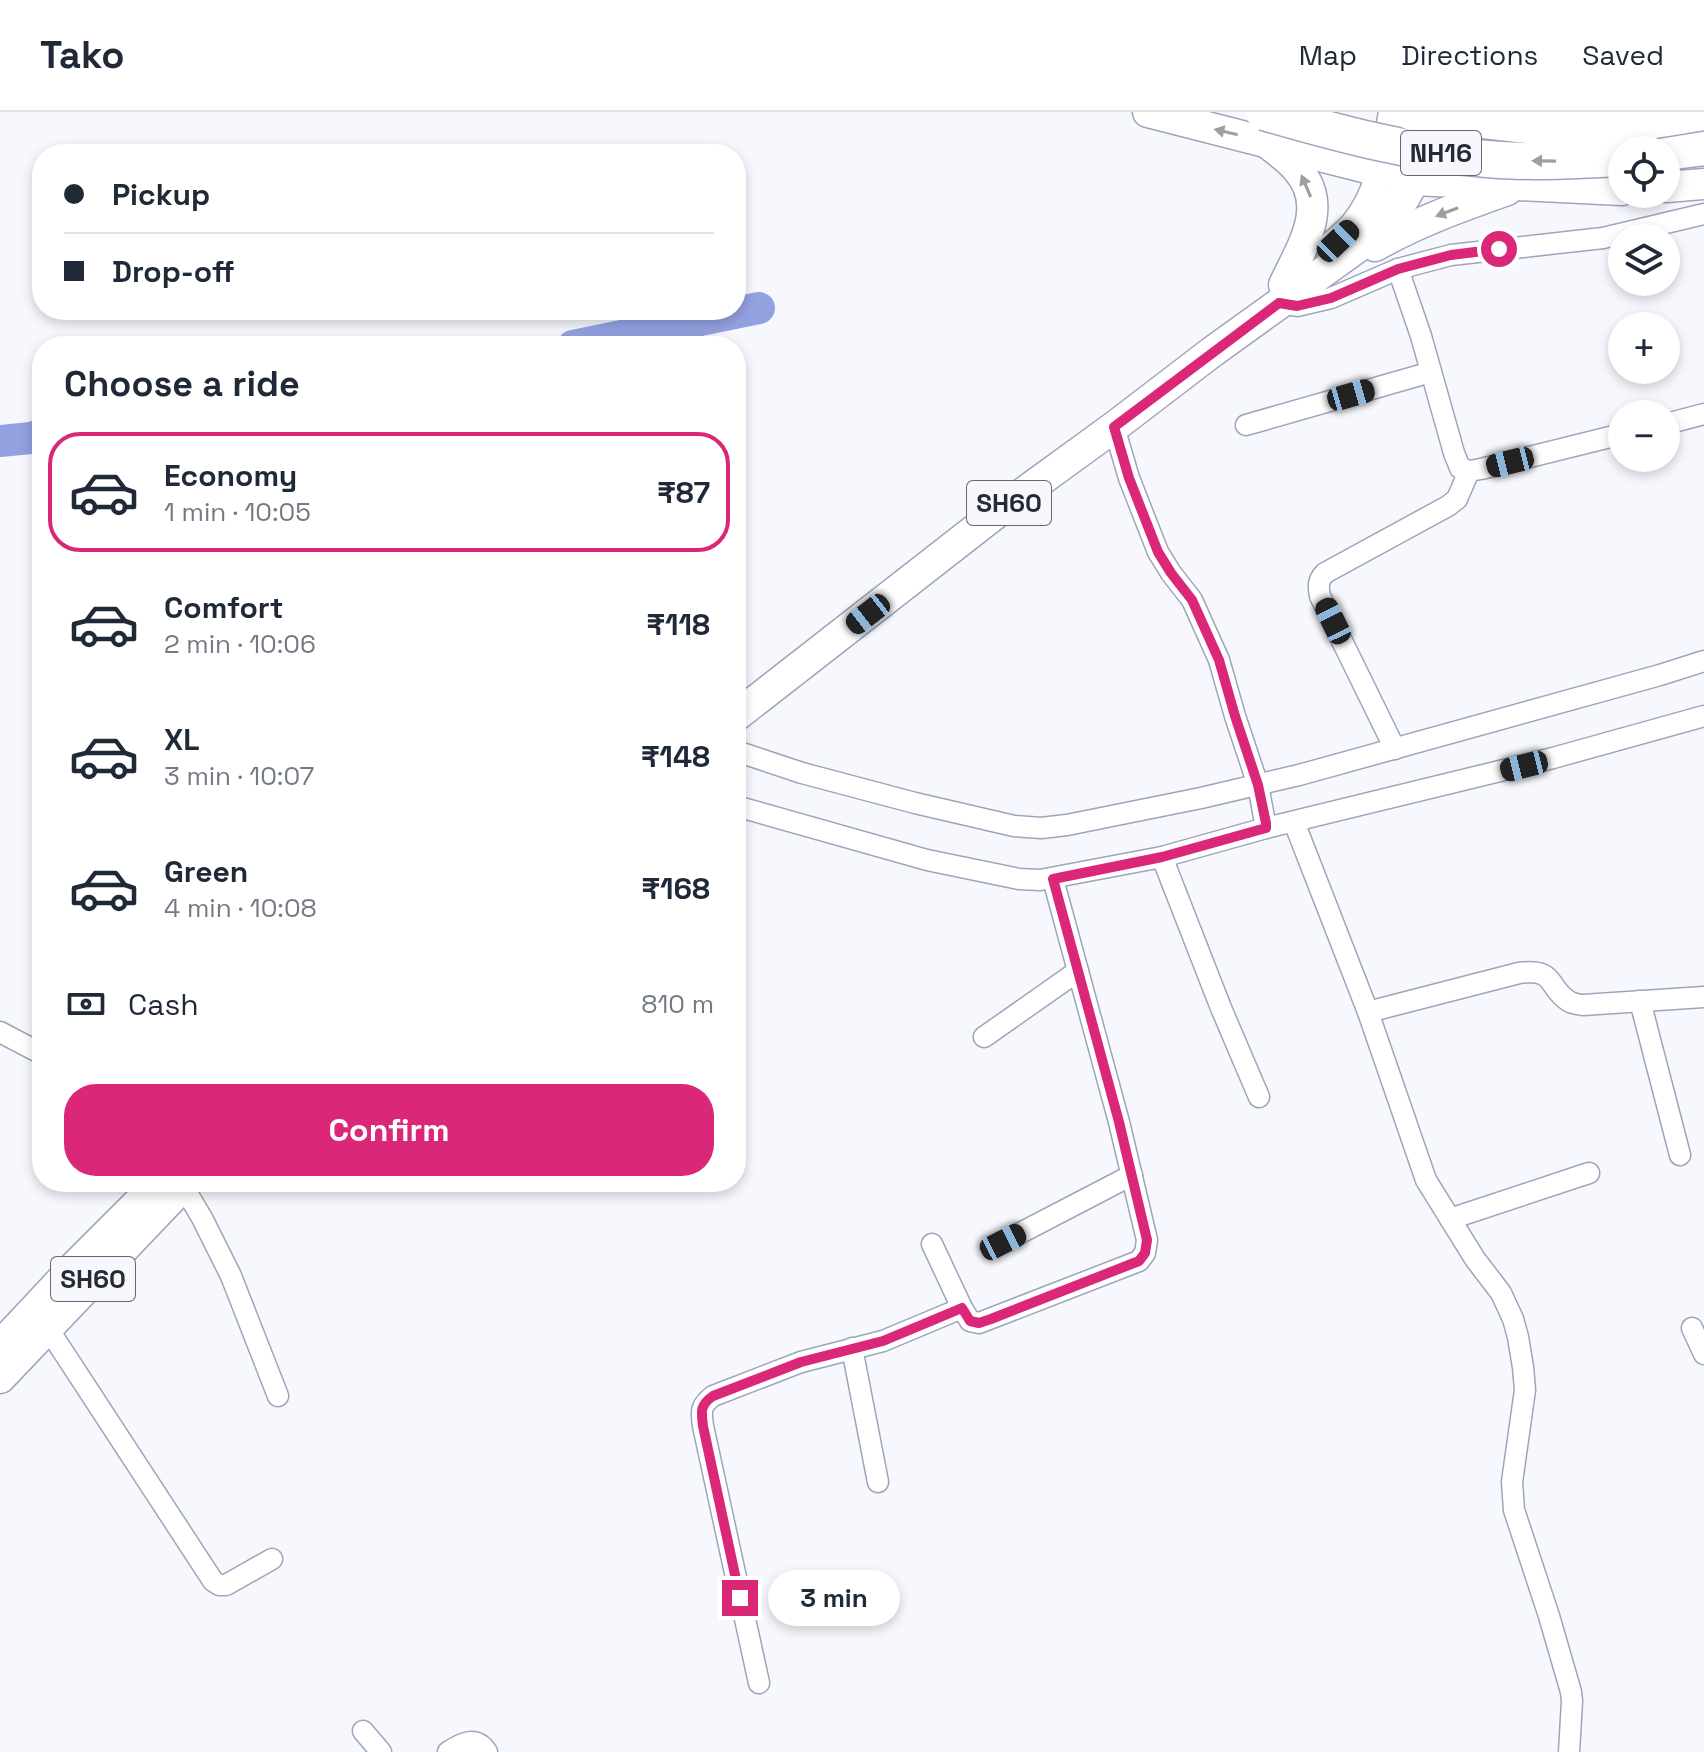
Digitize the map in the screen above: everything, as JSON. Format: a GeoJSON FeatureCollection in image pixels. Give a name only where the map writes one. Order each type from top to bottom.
{"type":"FeatureCollection","features":[{"type":"Feature","properties":{"kind":"highway","name":"NH16"},"geometry":{"type":"LineString","coordinates":[[1412,112],[1544,127],[1636,123],[1704,112]]}},
{"type":"Feature","properties":{"kind":"highway","name":"NH16"},"geometry":{"type":"LineString","coordinates":[[1264,126],[1343,134],[1404,148],[1485,159],[1553,162],[1608,159]]}},
{"type":"Feature","properties":{"kind":"highway"},"geometry":{"type":"LineString","coordinates":[[1680,150],[1704,147]]}},
{"type":"Feature","properties":{"kind":"main road"},"geometry":{"type":"LineString","coordinates":[[1148,112],[1264,126],[1383,173],[1414,180],[1608,189]]}},
{"type":"Feature","properties":{"kind":"main road","name":"SH60"},"geometry":{"type":"LineString","coordinates":[[746,684],[1095,419],[1282,294],[1355,225],[1383,173],[1394,112]]}},
{"type":"Feature","properties":{"kind":"main road","name":"SH60"},"geometry":{"type":"LineString","coordinates":[[1282,294],[1328,269],[1387,222],[1414,180],[1429,112]]}},
{"type":"Feature","properties":{"kind":"main road"},"geometry":{"type":"LineString","coordinates":[[1504,112],[1499,118],[1495,138],[1498,169],[1508,180],[1521,186]]}},
{"type":"Feature","properties":{"kind":"main road"},"geometry":{"type":"LineString","coordinates":[[1264,126],[1306,181],[1312,199],[1313,219],[1282,294]]}},
{"type":"Feature","properties":{"kind":"main road"},"geometry":{"type":"LineString","coordinates":[[1680,186],[1704,184]]}},
{"type":"Feature","properties":{"kind":"main road"},"geometry":{"type":"LineString","coordinates":[[1328,269],[1419,223],[1521,186]]}},
{"type":"Feature","properties":{"kind":"main road","name":"SH60"},"geometry":{"type":"LineString","coordinates":[[746,708],[1004,507],[1114,427],[1235,328]]}},
{"type":"Feature","properties":{"kind":"main road","name":"SH60"},"geometry":{"type":"LineString","coordinates":[[0,1346],[72,1269],[165,1192]]}},
{"type":"Feature","properties":{"kind":"main road","name":"SH60"},"geometry":{"type":"LineString","coordinates":[[0,1378],[168,1192]]}},
{"type":"Feature","properties":{"kind":"street"},"geometry":{"type":"LineString","coordinates":[[1282,294],[1297,306],[1331,298],[1398,269],[1451,255],[1603,238],[1704,214]]}},
{"type":"Feature","properties":{"kind":"street"},"geometry":{"type":"LineString","coordinates":[[1398,269],[1460,468],[1469,471],[1608,437]]}},
{"type":"Feature","properties":{"kind":"street"},"geometry":{"type":"LineString","coordinates":[[1246,425],[1431,372]]}},
{"type":"Feature","properties":{"kind":"street"},"geometry":{"type":"LineString","coordinates":[[1680,420],[1704,414]]}},
{"type":"Feature","properties":{"kind":"street"},"geometry":{"type":"LineString","coordinates":[[1114,427],[1129,478],[1158,552],[1192,600],[1214,650],[1258,787],[1266,826]]}},
{"type":"Feature","properties":{"kind":"street"},"geometry":{"type":"LineString","coordinates":[[1395,749],[1320,596],[1320,578],[1448,506],[1457,499],[1469,471]]}},
{"type":"Feature","properties":{"kind":"street"},"geometry":{"type":"LineString","coordinates":[[746,754],[816,777],[1014,826],[1041,828],[1258,787],[1704,661]]}},
{"type":"Feature","properties":{"kind":"street"},"geometry":{"type":"LineString","coordinates":[[746,809],[927,860],[1019,879],[1053,879],[1162,857],[1266,826],[1294,822],[1553,758],[1704,716]]}},
{"type":"Feature","properties":{"kind":"street"},"geometry":{"type":"LineString","coordinates":[[1294,822],[1368,1012],[1426,1180],[1475,1259],[1501,1293],[1518,1337],[1525,1390],[1512,1497],[1571,1692],[1569,1752]]}},
{"type":"Feature","properties":{"kind":"street"},"geometry":{"type":"LineString","coordinates":[[1162,857],[1259,1097]]}},
{"type":"Feature","properties":{"kind":"street"},"geometry":{"type":"LineString","coordinates":[[932,1244],[962,1308],[970,1321],[979,1323],[1139,1261],[1145,1253],[1147,1240],[1132,1175],[1053,879]]}},
{"type":"Feature","properties":{"kind":"street"},"geometry":{"type":"LineString","coordinates":[[984,1037],[1078,971]]}},
{"type":"Feature","properties":{"kind":"street"},"geometry":{"type":"LineString","coordinates":[[1368,1012],[1531,971],[1542,973],[1571,1003],[1583,1005],[1704,997]]}},
{"type":"Feature","properties":{"kind":"street"},"geometry":{"type":"LineString","coordinates":[[1640,1001],[1680,1155]]}},
{"type":"Feature","properties":{"kind":"street"},"geometry":{"type":"LineString","coordinates":[[0,1032],[32,1049]]}},
{"type":"Feature","properties":{"kind":"street"},"geometry":{"type":"LineString","coordinates":[[1450,1219],[1589,1173]]}},
{"type":"Feature","properties":{"kind":"street"},"geometry":{"type":"LineString","coordinates":[[1003,1242],[1132,1175]]}},
{"type":"Feature","properties":{"kind":"street"},"geometry":{"type":"LineString","coordinates":[[183,1192],[202,1218],[231,1276],[278,1396]]}},
{"type":"Feature","properties":{"kind":"street"},"geometry":{"type":"LineString","coordinates":[[759,1683],[702,1413],[705,1402],[713,1396],[801,1362],[883,1341],[962,1308]]}},
{"type":"Feature","properties":{"kind":"street"},"geometry":{"type":"LineString","coordinates":[[47,1327],[213,1581],[226,1585],[272,1559]]}},
{"type":"Feature","properties":{"kind":"street"},"geometry":{"type":"LineString","coordinates":[[1692,1328],[1704,1354]]}},
{"type":"Feature","properties":{"kind":"street"},"geometry":{"type":"LineString","coordinates":[[852,1348],[878,1482]]}},
{"type":"Feature","properties":{"kind":"street"},"geometry":{"type":"LineString","coordinates":[[363,1731],[381,1752]]}},
{"type":"Feature","properties":{"kind":"street"},"geometry":{"type":"LineString","coordinates":[[448,1752],[468,1741],[483,1745],[487,1752]]}},
{"type":"Feature","properties":{"kind":"waterway"},"geometry":{"type":"LineString","coordinates":[[746,311],[759,308]]}},
{"type":"Feature","properties":{"kind":"waterway"},"geometry":{"type":"LineString","coordinates":[[622,336],[700,320]]}},
{"type":"Feature","properties":{"kind":"waterway"},"geometry":{"type":"LineString","coordinates":[[0,441],[32,438]]}},
{"type":"Feature","properties":{"kind":"route"},"geometry":{"type":"LineString","coordinates":[[740,1598],[703,1426],[705,1402],[713,1396],[801,1362],[883,1341],[962,1308],[970,1321],[979,1323],[991,1319],[1139,1261],[1145,1253],[1147,1240],[1119,1122],[1053,879],[1162,857],[1266,828],[1266,823],[1258,785],[1219,660],[1192,600],[1158,552],[1129,478],[1114,427],[1279,303],[1297,306],[1331,298],[1398,269],[1451,255],[1499,249]]}}]}
